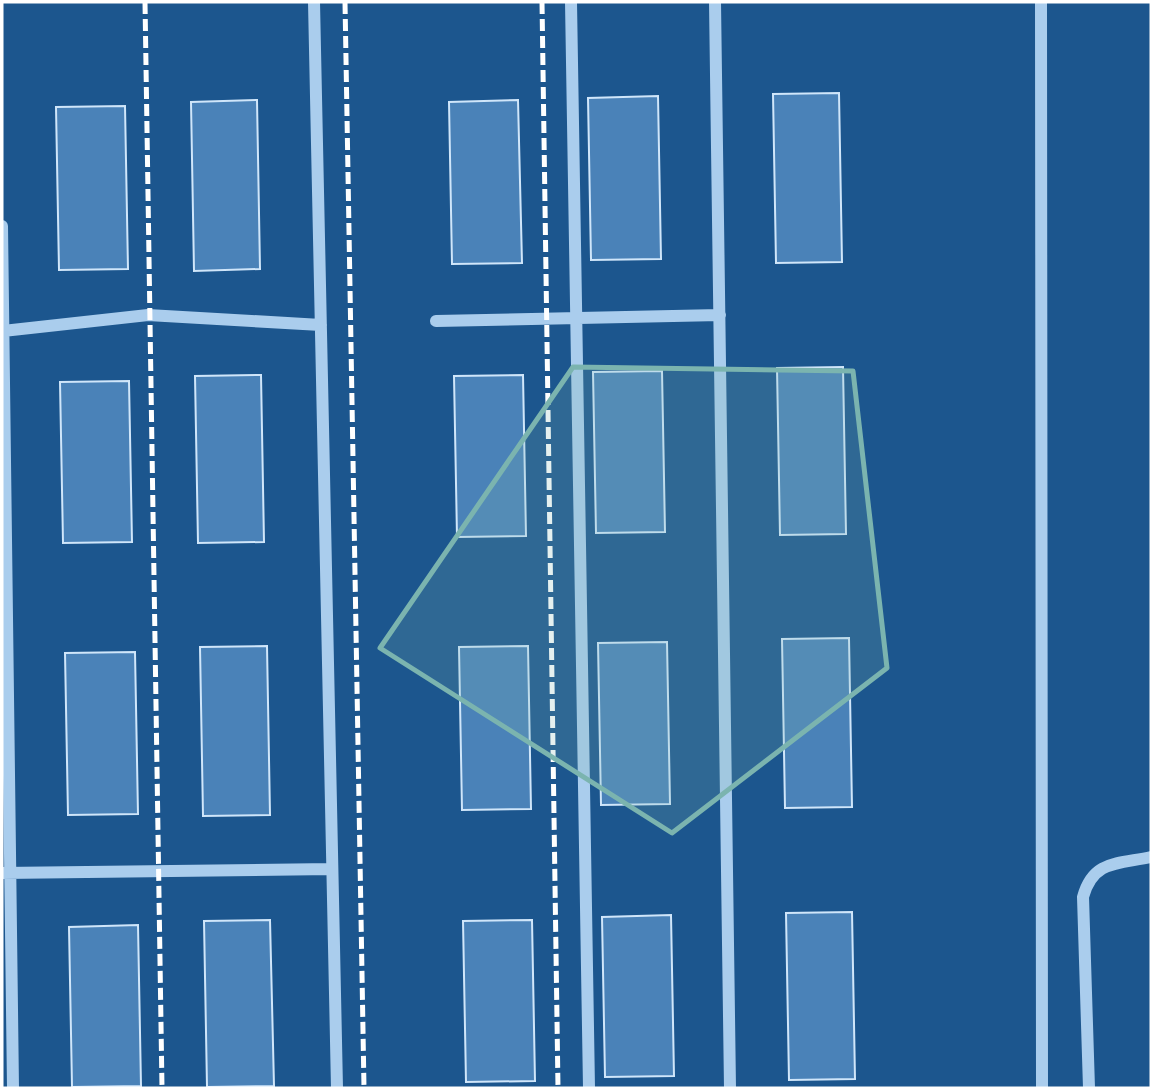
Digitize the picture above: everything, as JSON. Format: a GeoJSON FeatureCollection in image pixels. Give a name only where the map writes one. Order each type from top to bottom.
{"type":"FeatureCollection","features":[{"type":"Feature","properties":{"kind":"street"},"geometry":{"type":"LineString","coordinates":[[314,2],[337,1088]]}},
{"type":"Feature","properties":{"kind":"street"},"geometry":{"type":"LineString","coordinates":[[571,2],[589,1088]]}},
{"type":"Feature","properties":{"kind":"street"},"geometry":{"type":"LineString","coordinates":[[715,2],[730,1088]]}},
{"type":"Feature","properties":{"kind":"street"},"geometry":{"type":"LineString","coordinates":[[1041,2],[1042,1088]]}},
{"type":"Feature","properties":{"kind":"street"},"geometry":{"type":"LineString","coordinates":[[2,226],[6,873],[13,1088]]}},
{"type":"Feature","properties":{"kind":"street"},"geometry":{"type":"LineString","coordinates":[[3,331],[148,315],[321,325]]}},
{"type":"Feature","properties":{"kind":"street"},"geometry":{"type":"LineString","coordinates":[[436,321],[719,315]]}},
{"type":"Feature","properties":{"kind":"street"},"geometry":{"type":"LineString","coordinates":[[1089,1088],[1083,897],[1087,880],[1099,868],[1151,857]]}},
{"type":"Feature","properties":{"kind":"street"},"geometry":{"type":"LineString","coordinates":[[6,873],[332,869]]}},
{"type":"Feature","properties":{"kind":"highlighted area"},"geometry":{"type":"Polygon","coordinates":[[[573,367],[853,371],[887,668],[672,833],[380,648],[573,367]]]}},
{"type":"Feature","properties":{"kind":"building"},"geometry":{"type":"Polygon","coordinates":[[[839,93],[842,262],[776,263],[773,94],[839,93]]]}},
{"type":"Feature","properties":{"kind":"building"},"geometry":{"type":"Polygon","coordinates":[[[658,96],[661,259],[591,260],[588,98],[658,96]]]}},
{"type":"Feature","properties":{"kind":"building"},"geometry":{"type":"Polygon","coordinates":[[[257,100],[260,269],[194,271],[191,102],[257,100]]]}},
{"type":"Feature","properties":{"kind":"building"},"geometry":{"type":"Polygon","coordinates":[[[518,100],[522,263],[452,264],[449,102],[518,100]]]}},
{"type":"Feature","properties":{"kind":"building"},"geometry":{"type":"Polygon","coordinates":[[[125,106],[128,269],[59,270],[56,107],[125,106]]]}},
{"type":"Feature","properties":{"kind":"building"},"geometry":{"type":"Polygon","coordinates":[[[843,367],[846,534],[780,535],[777,368],[843,367]]]}},
{"type":"Feature","properties":{"kind":"building"},"geometry":{"type":"Polygon","coordinates":[[[662,371],[665,532],[596,533],[593,372],[662,371]]]}},
{"type":"Feature","properties":{"kind":"building"},"geometry":{"type":"Polygon","coordinates":[[[261,375],[264,542],[198,543],[195,376],[261,375]]]}},
{"type":"Feature","properties":{"kind":"building"},"geometry":{"type":"Polygon","coordinates":[[[523,375],[526,536],[457,537],[454,376],[523,375]]]}},
{"type":"Feature","properties":{"kind":"building"},"geometry":{"type":"Polygon","coordinates":[[[129,381],[132,542],[63,543],[60,382],[129,381]]]}},
{"type":"Feature","properties":{"kind":"building"},"geometry":{"type":"Polygon","coordinates":[[[849,638],[852,807],[785,808],[782,639],[849,638]]]}},
{"type":"Feature","properties":{"kind":"building"},"geometry":{"type":"Polygon","coordinates":[[[667,642],[670,804],[601,805],[598,643],[667,642]]]}},
{"type":"Feature","properties":{"kind":"building"},"geometry":{"type":"Polygon","coordinates":[[[267,646],[270,815],[203,816],[200,647],[267,646]]]}},
{"type":"Feature","properties":{"kind":"building"},"geometry":{"type":"Polygon","coordinates":[[[528,646],[531,809],[462,810],[459,647],[528,646]]]}},
{"type":"Feature","properties":{"kind":"building"},"geometry":{"type":"Polygon","coordinates":[[[135,652],[138,814],[68,815],[65,653],[135,652]]]}},
{"type":"Feature","properties":{"kind":"building"},"geometry":{"type":"Polygon","coordinates":[[[852,912],[855,1079],[789,1080],[786,913],[852,912]]]}},
{"type":"Feature","properties":{"kind":"building"},"geometry":{"type":"Polygon","coordinates":[[[671,915],[674,1076],[605,1077],[602,917],[671,915]]]}},
{"type":"Feature","properties":{"kind":"building"},"geometry":{"type":"Polygon","coordinates":[[[270,920],[274,1086],[207,1087],[204,921],[270,920]]]}},
{"type":"Feature","properties":{"kind":"building"},"geometry":{"type":"Polygon","coordinates":[[[532,920],[535,1081],[466,1082],[463,921],[532,920]]]}},
{"type":"Feature","properties":{"kind":"building"},"geometry":{"type":"Polygon","coordinates":[[[138,925],[141,1086],[72,1087],[69,927],[138,925]]]}},
{"type":"Feature","properties":{"kind":"railway"},"geometry":{"type":"LineString","coordinates":[[145,2],[162,1088]]}},
{"type":"Feature","properties":{"kind":"railway"},"geometry":{"type":"LineString","coordinates":[[345,2],[364,1088]]}},
{"type":"Feature","properties":{"kind":"railway"},"geometry":{"type":"LineString","coordinates":[[542,2],[558,1088]]}}]}
